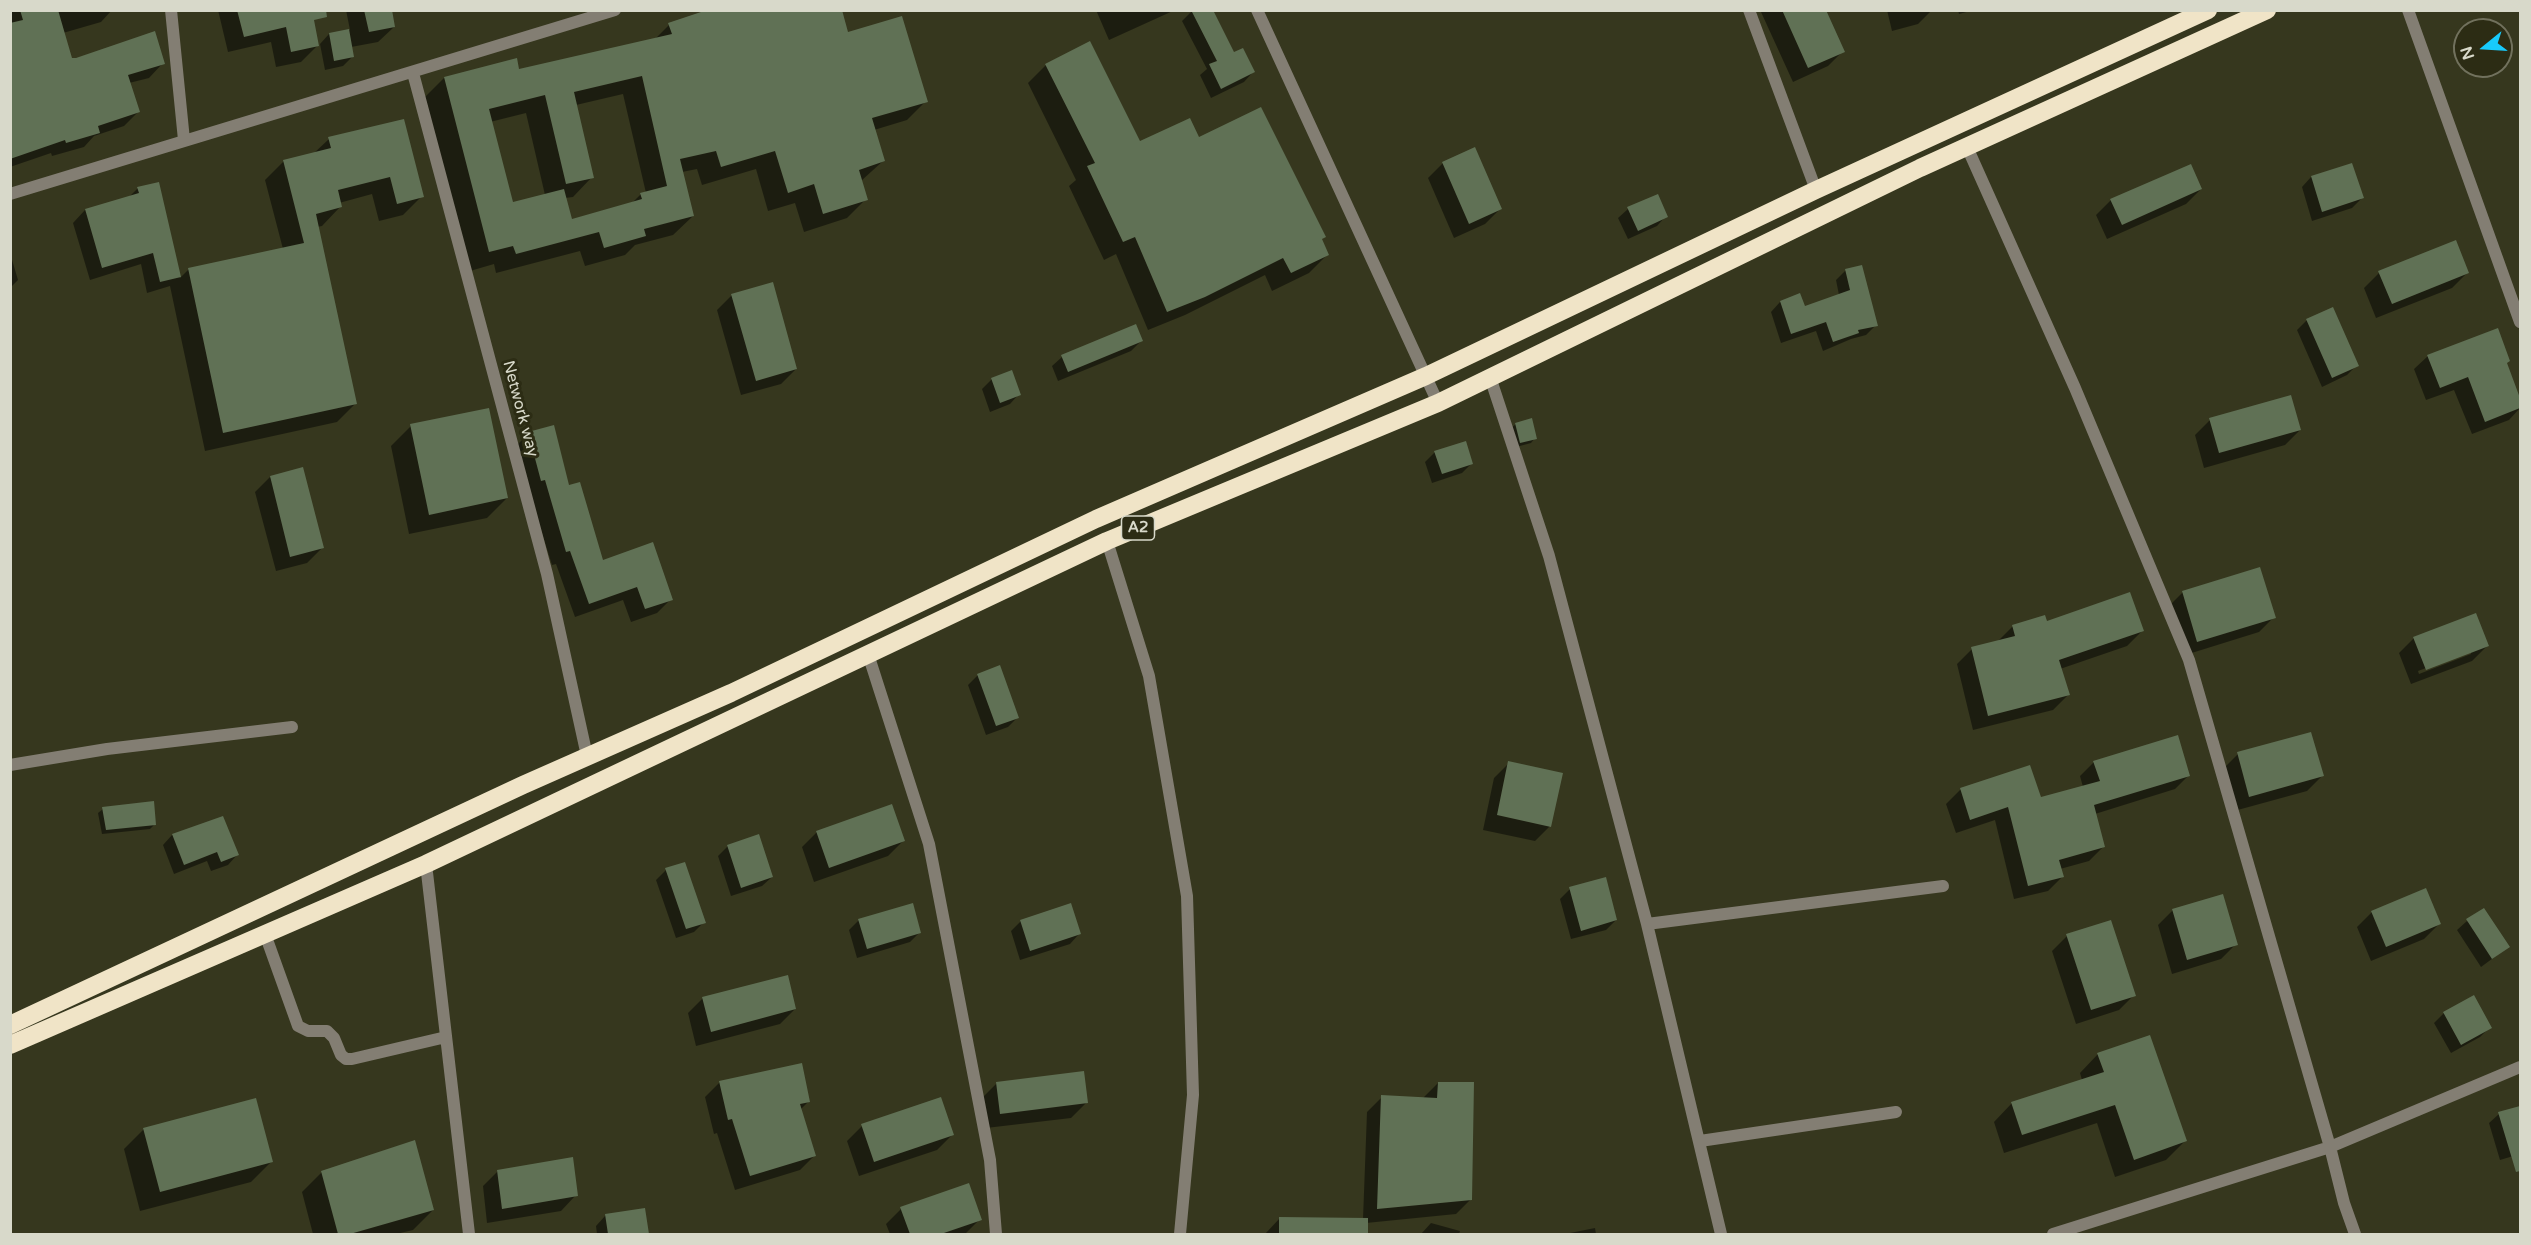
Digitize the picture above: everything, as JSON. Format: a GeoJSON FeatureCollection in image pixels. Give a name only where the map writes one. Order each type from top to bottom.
{"type":"FeatureCollection","features":[{"type":"Feature","properties":{"kind":"highway","name":"A2"},"geometry":{"type":"LineString","coordinates":[[10,1025],[587,756],[730,693],[1096,519],[1426,376],[1816,190],[2208,10]]}},
{"type":"Feature","properties":{"kind":"highway","name":"A2"},"geometry":{"type":"LineString","coordinates":[[10,1045],[426,864],[1107,541],[1438,403],[1967,147],[2266,10]]}},
{"type":"Feature","properties":{"kind":"street"},"geometry":{"type":"LineString","coordinates":[[171,10],[184,140]]}},
{"type":"Feature","properties":{"kind":"street"},"geometry":{"type":"LineString","coordinates":[[10,194],[615,10]]}},
{"type":"Feature","properties":{"kind":"street"},"geometry":{"type":"LineString","coordinates":[[1257,10],[1438,403]]}},
{"type":"Feature","properties":{"kind":"street"},"geometry":{"type":"LineString","coordinates":[[1749,10],[1816,190]]}},
{"type":"Feature","properties":{"kind":"street"},"geometry":{"type":"LineString","coordinates":[[2408,10],[2520,322]]}},
{"type":"Feature","properties":{"kind":"street","name":"Network way"},"geometry":{"type":"LineString","coordinates":[[413,73],[547,574],[587,756]]}},
{"type":"Feature","properties":{"kind":"street"},"geometry":{"type":"LineString","coordinates":[[1967,147],[2075,388],[2189,660],[2330,1147],[2344,1203],[2355,1234]]}},
{"type":"Feature","properties":{"kind":"street"},"geometry":{"type":"LineString","coordinates":[[1490,377],[1549,556],[1647,924],[1721,1234]]}},
{"type":"Feature","properties":{"kind":"street"},"geometry":{"type":"LineString","coordinates":[[1107,541],[1149,676],[1187,896],[1193,1095],[1180,1234]]}},
{"type":"Feature","properties":{"kind":"street"},"geometry":{"type":"LineString","coordinates":[[868,654],[929,844],[990,1160],[996,1234]]}},
{"type":"Feature","properties":{"kind":"street"},"geometry":{"type":"LineString","coordinates":[[10,765],[107,749],[292,727]]}},
{"type":"Feature","properties":{"kind":"street"},"geometry":{"type":"LineString","coordinates":[[426,864],[469,1234]]}},
{"type":"Feature","properties":{"kind":"street"},"geometry":{"type":"LineString","coordinates":[[1647,924],[1943,886]]}},
{"type":"Feature","properties":{"kind":"street"},"geometry":{"type":"LineString","coordinates":[[265,934],[298,1026],[308,1031],[327,1031],[334,1038],[341,1054],[346,1059],[446,1037]]}},
{"type":"Feature","properties":{"kind":"street"},"geometry":{"type":"LineString","coordinates":[[2053,1234],[2330,1147],[2520,1067]]}},
{"type":"Feature","properties":{"kind":"street"},"geometry":{"type":"LineString","coordinates":[[1700,1141],[1896,1112]]}},
{"type":"Feature","properties":{"kind":"building"},"geometry":{"type":"Polygon","coordinates":[[[20,10],[58,10],[72,58],[155,31],[165,64],[128,75],[140,112],[98,126],[100,133],[66,143],[65,140],[10,159],[10,23],[23,20],[20,10]]]}},
{"type":"Feature","properties":{"kind":"building"},"geometry":{"type":"Polygon","coordinates":[[[237,10],[326,10],[327,17],[314,20],[319,46],[291,52],[286,27],[244,37],[237,10]]]}},
{"type":"Feature","properties":{"kind":"building"},"geometry":{"type":"Polygon","coordinates":[[[364,10],[392,10],[395,27],[369,32],[364,10]]]}},
{"type":"Feature","properties":{"kind":"building"},"geometry":{"type":"Polygon","coordinates":[[[707,10],[842,10],[848,32],[902,16],[928,102],[872,118],[885,161],[859,170],[868,200],[823,214],[814,184],[788,193],[775,151],[721,167],[716,151],[680,159],[694,216],[644,229],[646,236],[604,248],[599,232],[516,254],[513,246],[489,252],[444,77],[517,58],[519,69],[672,34],[668,23],[707,10]],[[642,76],[574,92],[594,178],[566,184],[545,95],[489,109],[513,202],[564,189],[572,219],[642,199],[640,193],[667,186],[642,76]]]}},
{"type":"Feature","properties":{"kind":"building"},"geometry":{"type":"Polygon","coordinates":[[[1191,10],[1213,10],[1234,52],[1243,48],[1255,72],[1221,89],[1209,64],[1217,61],[1191,10]]]}},
{"type":"Feature","properties":{"kind":"building"},"geometry":{"type":"Polygon","coordinates":[[[1782,10],[1826,10],[1845,52],[1808,68],[1782,10]]]}},
{"type":"Feature","properties":{"kind":"building"},"geometry":{"type":"Polygon","coordinates":[[[349,29],[354,57],[334,61],[329,33],[349,29]]]}},
{"type":"Feature","properties":{"kind":"building"},"geometry":{"type":"Polygon","coordinates":[[[1090,41],[1140,141],[1190,118],[1199,137],[1261,107],[1326,237],[1322,239],[1329,255],[1291,273],[1283,258],[1205,297],[1167,312],[1135,237],[1123,242],[1087,166],[1095,163],[1045,64],[1090,41]]]}},
{"type":"Feature","properties":{"kind":"building"},"geometry":{"type":"Polygon","coordinates":[[[404,119],[424,197],[397,204],[390,177],[338,190],[342,207],[316,214],[357,404],[223,433],[188,268],[304,243],[283,160],[331,148],[328,137],[404,119]]]}},
{"type":"Feature","properties":{"kind":"building"},"geometry":{"type":"Polygon","coordinates":[[[1475,147],[1502,209],[1469,224],[1442,162],[1475,147]]]}},
{"type":"Feature","properties":{"kind":"building"},"geometry":{"type":"Polygon","coordinates":[[[2352,163],[2364,198],[2322,212],[2311,176],[2352,163]]]}},
{"type":"Feature","properties":{"kind":"building"},"geometry":{"type":"Polygon","coordinates":[[[2191,164],[2202,189],[2122,225],[2110,199],[2191,164]]]}},
{"type":"Feature","properties":{"kind":"building"},"geometry":{"type":"Polygon","coordinates":[[[159,182],[181,277],[160,282],[153,253],[102,268],[85,209],[139,193],[137,187],[159,182]]]}},
{"type":"Feature","properties":{"kind":"building"},"geometry":{"type":"Polygon","coordinates":[[[1658,194],[1668,217],[1638,231],[1627,207],[1658,194]]]}},
{"type":"Feature","properties":{"kind":"building"},"geometry":{"type":"Polygon","coordinates":[[[2456,240],[2469,273],[2392,304],[2378,271],[2456,240]]]}},
{"type":"Feature","properties":{"kind":"building"},"geometry":{"type":"Polygon","coordinates":[[[1862,265],[1878,326],[1858,330],[1859,333],[1833,342],[1826,322],[1791,334],[1780,301],[1800,293],[1805,306],[1850,290],[1845,269],[1862,265]]]}},
{"type":"Feature","properties":{"kind":"building"},"geometry":{"type":"Polygon","coordinates":[[[773,282],[797,369],[756,381],[731,294],[773,282]]]}},
{"type":"Feature","properties":{"kind":"building"},"geometry":{"type":"Polygon","coordinates":[[[2333,307],[2359,366],[2332,378],[2306,319],[2333,307]]]}},
{"type":"Feature","properties":{"kind":"building"},"geometry":{"type":"Polygon","coordinates":[[[1136,324],[1143,341],[1068,372],[1061,355],[1136,324]]]}},
{"type":"Feature","properties":{"kind":"building"},"geometry":{"type":"Polygon","coordinates":[[[2498,328],[2510,361],[2507,363],[2520,398],[2520,408],[2485,422],[2468,377],[2440,388],[2427,355],[2498,328]]]}},
{"type":"Feature","properties":{"kind":"building"},"geometry":{"type":"Polygon","coordinates":[[[1012,370],[1021,395],[1000,403],[991,378],[1012,370]]]}},
{"type":"Feature","properties":{"kind":"building"},"geometry":{"type":"Polygon","coordinates":[[[2291,395],[2301,430],[2219,453],[2209,418],[2291,395]]]}},
{"type":"Feature","properties":{"kind":"building"},"geometry":{"type":"Polygon","coordinates":[[[489,408],[508,498],[429,515],[410,424],[489,408]]]}},
{"type":"Feature","properties":{"kind":"building"},"geometry":{"type":"Polygon","coordinates":[[[1532,418],[1537,439],[1520,443],[1515,423],[1532,418]]]}},
{"type":"Feature","properties":{"kind":"building"},"geometry":{"type":"Polygon","coordinates":[[[554,425],[569,485],[580,482],[603,560],[653,542],[673,600],[645,609],[637,587],[589,604],[570,551],[566,552],[545,480],[541,481],[528,432],[554,425]]]}},
{"type":"Feature","properties":{"kind":"building"},"geometry":{"type":"Polygon","coordinates":[[[1466,441],[1473,464],[1442,474],[1434,451],[1466,441]]]}},
{"type":"Feature","properties":{"kind":"building"},"geometry":{"type":"Polygon","coordinates":[[[303,467],[324,548],[290,557],[270,476],[303,467]]]}},
{"type":"Feature","properties":{"kind":"building"},"geometry":{"type":"Polygon","coordinates":[[[2260,567],[2276,618],[2197,642],[2182,591],[2260,567]]]}},
{"type":"Feature","properties":{"kind":"building"},"geometry":{"type":"Polygon","coordinates":[[[2130,592],[2144,631],[2059,660],[2070,695],[1988,716],[1971,647],[2015,636],[2012,625],[2045,615],[2047,621],[2130,592]]]}},
{"type":"Feature","properties":{"kind":"building"},"geometry":{"type":"Polygon","coordinates":[[[2476,613],[2489,646],[2426,670],[2413,637],[2476,613]]]}},
{"type":"Feature","properties":{"kind":"building"},"geometry":{"type":"Polygon","coordinates":[[[1000,665],[1019,718],[996,726],[977,674],[1000,665]]]}},
{"type":"Feature","properties":{"kind":"building"},"geometry":{"type":"Polygon","coordinates":[[[2311,732],[2324,776],[2249,797],[2237,752],[2311,732]]]}},
{"type":"Feature","properties":{"kind":"building"},"geometry":{"type":"Polygon","coordinates":[[[2178,735],[2190,776],[2094,805],[2105,847],[2059,860],[2064,877],[2028,886],[2008,807],[1970,820],[1960,788],[2030,765],[2041,797],[2100,781],[2093,761],[2178,735]]]}},
{"type":"Feature","properties":{"kind":"building"},"geometry":{"type":"Polygon","coordinates":[[[1508,761],[1563,773],[1551,827],[1497,815],[1508,761]]]}},
{"type":"Feature","properties":{"kind":"building"},"geometry":{"type":"Polygon","coordinates":[[[154,801],[156,825],[106,830],[102,807],[154,801]]]}},
{"type":"Feature","properties":{"kind":"building"},"geometry":{"type":"Polygon","coordinates":[[[892,804],[905,841],[829,868],[816,831],[892,804]]]}},
{"type":"Feature","properties":{"kind":"building"},"geometry":{"type":"Polygon","coordinates":[[[223,816],[239,855],[221,862],[217,852],[184,865],[172,834],[223,816]]]}},
{"type":"Feature","properties":{"kind":"building"},"geometry":{"type":"Polygon","coordinates":[[[759,834],[773,877],[741,888],[727,845],[759,834]]]}},
{"type":"Feature","properties":{"kind":"building"},"geometry":{"type":"Polygon","coordinates":[[[685,862],[706,923],[686,929],[665,868],[685,862]]]}},
{"type":"Feature","properties":{"kind":"building"},"geometry":{"type":"Polygon","coordinates":[[[1606,877],[1617,920],[1581,931],[1569,887],[1606,877]]]}},
{"type":"Feature","properties":{"kind":"building"},"geometry":{"type":"Polygon","coordinates":[[[2426,888],[2441,924],[2386,947],[2371,911],[2426,888]]]}},
{"type":"Feature","properties":{"kind":"building"},"geometry":{"type":"Polygon","coordinates":[[[2223,894],[2238,945],[2187,960],[2172,909],[2223,894]]]}},
{"type":"Feature","properties":{"kind":"building"},"geometry":{"type":"Polygon","coordinates":[[[913,903],[921,933],[867,949],[858,919],[913,903]]]}},
{"type":"Feature","properties":{"kind":"building"},"geometry":{"type":"Polygon","coordinates":[[[1071,903],[1081,934],[1030,951],[1020,920],[1071,903]]]}},
{"type":"Feature","properties":{"kind":"building"},"geometry":{"type":"Polygon","coordinates":[[[2484,908],[2510,947],[2492,959],[2466,919],[2484,908]]]}},
{"type":"Feature","properties":{"kind":"building"},"geometry":{"type":"Polygon","coordinates":[[[2111,920],[2136,996],[2091,1010],[2066,934],[2111,920]]]}},
{"type":"Feature","properties":{"kind":"building"},"geometry":{"type":"Polygon","coordinates":[[[788,975],[796,1009],[711,1032],[702,997],[788,975]]]}},
{"type":"Feature","properties":{"kind":"building"},"geometry":{"type":"Polygon","coordinates":[[[2474,995],[2492,1028],[2461,1045],[2443,1012],[2474,995]]]}},
{"type":"Feature","properties":{"kind":"building"},"geometry":{"type":"Polygon","coordinates":[[[2150,1035],[2187,1141],[2134,1160],[2115,1105],[2022,1135],[2011,1102],[2104,1072],[2097,1053],[2150,1035]]]}},
{"type":"Feature","properties":{"kind":"building"},"geometry":{"type":"Polygon","coordinates":[[[802,1063],[810,1102],[800,1104],[816,1156],[750,1176],[732,1119],[728,1120],[719,1081],[802,1063]]]}},
{"type":"Feature","properties":{"kind":"building"},"geometry":{"type":"Polygon","coordinates":[[[1084,1071],[1088,1103],[1000,1114],[996,1082],[1084,1071]]]}},
{"type":"Feature","properties":{"kind":"building"},"geometry":{"type":"Polygon","coordinates":[[[1438,1082],[1474,1082],[1472,1200],[1377,1209],[1381,1095],[1437,1098],[1438,1082]]]}},
{"type":"Feature","properties":{"kind":"building"},"geometry":{"type":"Polygon","coordinates":[[[941,1097],[954,1135],[874,1162],[861,1124],[941,1097]]]}},
{"type":"Feature","properties":{"kind":"building"},"geometry":{"type":"Polygon","coordinates":[[[256,1098],[273,1162],[160,1192],[143,1128],[256,1098]]]}},
{"type":"Feature","properties":{"kind":"building"},"geometry":{"type":"Polygon","coordinates":[[[2520,1106],[2520,1171],[2516,1172],[2498,1112],[2520,1106]]]}},
{"type":"Feature","properties":{"kind":"building"},"geometry":{"type":"Polygon","coordinates":[[[415,1140],[434,1210],[350,1234],[338,1234],[321,1171],[415,1140]]]}},
{"type":"Feature","properties":{"kind":"building"},"geometry":{"type":"Polygon","coordinates":[[[573,1157],[578,1196],[502,1209],[497,1170],[573,1157]]]}},
{"type":"Feature","properties":{"kind":"building"},"geometry":{"type":"Polygon","coordinates":[[[969,1183],[982,1220],[941,1234],[910,1234],[900,1207],[969,1183]]]}},
{"type":"Feature","properties":{"kind":"building"},"geometry":{"type":"Polygon","coordinates":[[[645,1208],[649,1234],[608,1234],[605,1214],[645,1208]]]}},
{"type":"Feature","properties":{"kind":"building"},"geometry":{"type":"Polygon","coordinates":[[[1279,1217],[1368,1218],[1368,1234],[1279,1234],[1279,1217]]]}}]}
